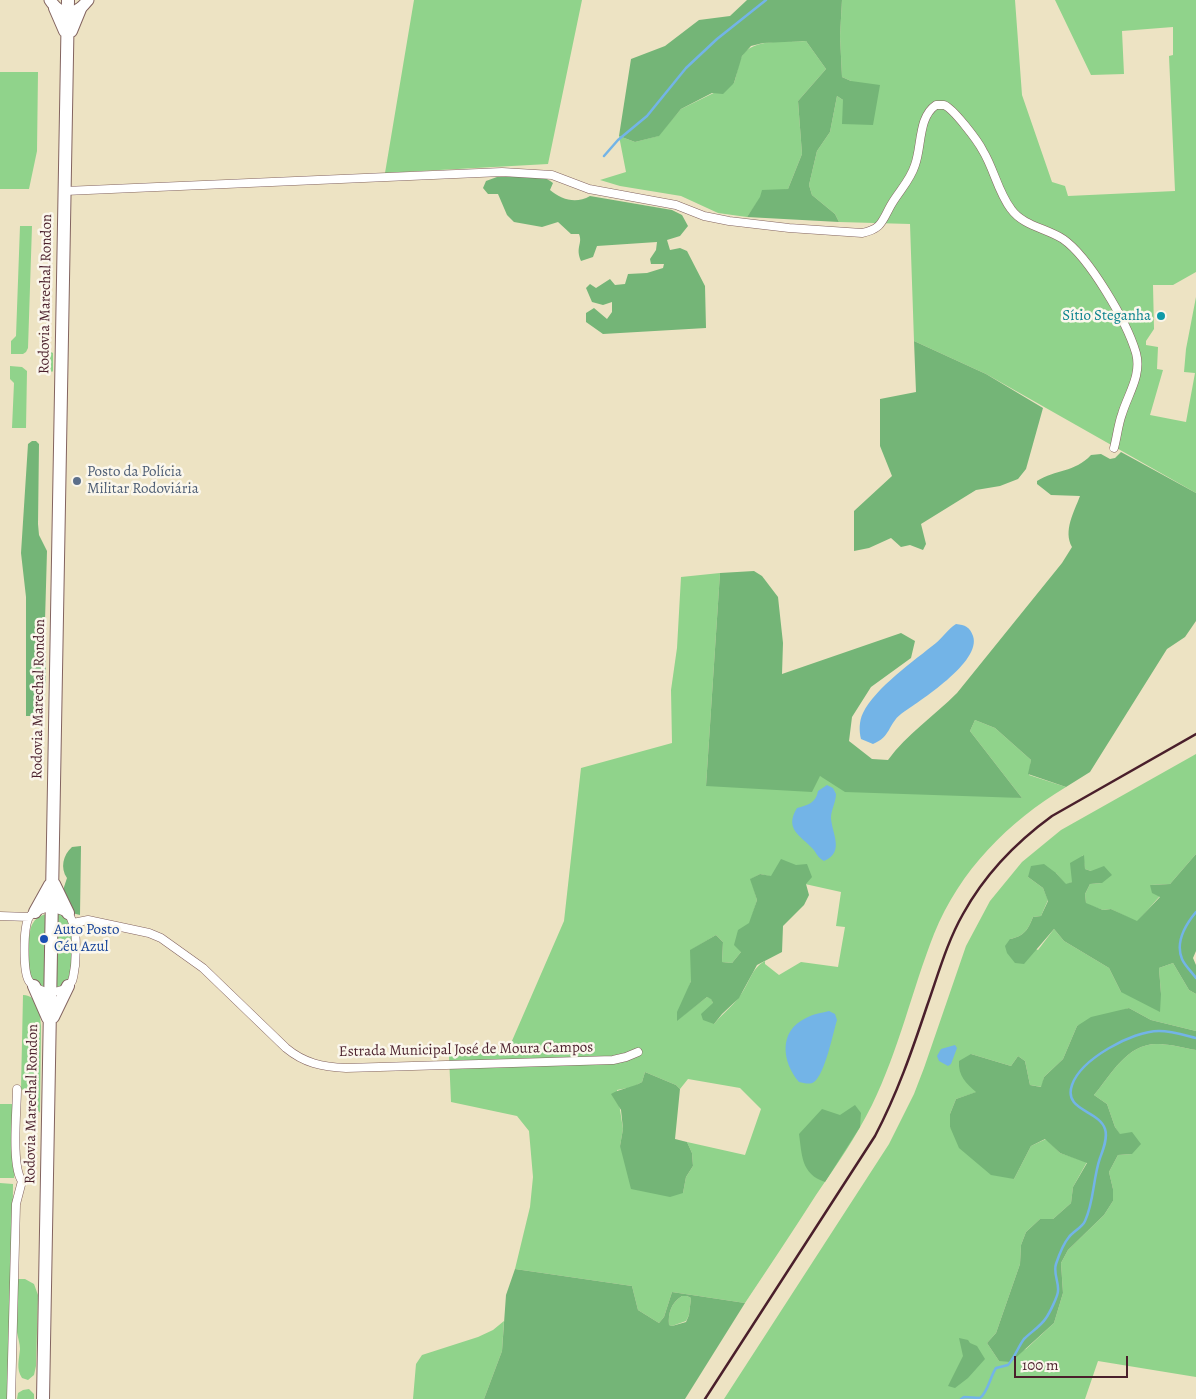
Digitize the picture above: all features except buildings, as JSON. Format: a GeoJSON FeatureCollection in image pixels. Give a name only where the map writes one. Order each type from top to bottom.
{"type":"FeatureCollection","features":[{"type":"Feature","properties":{"kind":"main road"},"geometry":{"type":"LineString","coordinates":[[53,4],[60,11],[76,5]]}},
{"type":"Feature","properties":{"kind":"main road"},"geometry":{"type":"LineString","coordinates":[[53,4],[68,41]]}},
{"type":"Feature","properties":{"kind":"main road","name":"Rodovia Marechal Rondon"},"geometry":{"type":"LineString","coordinates":[[43,1399],[68,41],[76,5]]}},
{"type":"Feature","properties":{"kind":"main road"},"geometry":{"type":"LineString","coordinates":[[32,915],[48,891],[52,880]]}},
{"type":"Feature","properties":{"kind":"main road"},"geometry":{"type":"LineString","coordinates":[[52,880],[70,918]]}},
{"type":"Feature","properties":{"kind":"main road"},"geometry":{"type":"LineString","coordinates":[[34,986],[50,1026]]}},
{"type":"Feature","properties":{"kind":"main road"},"geometry":{"type":"LineString","coordinates":[[50,1026],[68,986]]}},
{"type":"Feature","properties":{"kind":"street"},"geometry":{"type":"LineString","coordinates":[[65,191],[502,172],[541,173],[562,178],[594,190],[676,205],[704,216],[729,221],[789,228],[862,233],[872,231],[878,227],[891,204],[904,187],[914,168],[920,147],[923,122],[927,114],[936,105],[943,105],[964,125],[983,150],[1005,199],[1014,212],[1034,226],[1058,236],[1077,252],[1112,304],[1129,336],[1136,356],[1137,374],[1121,416],[1114,448]]}},
{"type":"Feature","properties":{"kind":"street"},"geometry":{"type":"LineString","coordinates":[[0,916],[32,915],[46,908],[52,908]]}},
{"type":"Feature","properties":{"kind":"street","name":"Estrada Municipal José de Moura Campos"},"geometry":{"type":"LineString","coordinates":[[52,908],[70,918],[149,933],[160,938],[203,968],[286,1048],[297,1057],[314,1064],[346,1068],[613,1060],[638,1052]]}},
{"type":"Feature","properties":{"kind":"street"},"geometry":{"type":"LineString","coordinates":[[32,915],[26,931],[25,970],[28,980],[34,986],[50,992],[57,992],[68,986],[72,980],[75,967],[76,936],[70,918]]}},
{"type":"Feature","properties":{"kind":"street"},"geometry":{"type":"LineString","coordinates":[[11,1399],[16,1204],[22,1181],[19,1177],[16,1163],[17,1089]]}},
{"type":"Feature","properties":{"kind":"green space"},"geometry":{"type":"Polygon","coordinates":[[[414,0],[582,0],[548,164],[385,173],[414,0]]]}},
{"type":"Feature","properties":{"kind":"green space"},"geometry":{"type":"Polygon","coordinates":[[[747,0],[842,0],[840,36],[842,77],[851,81],[880,85],[873,125],[842,124],[843,100],[837,96],[830,132],[817,151],[809,185],[812,195],[835,214],[839,222],[747,217],[760,197],[762,190],[788,189],[802,154],[798,101],[826,69],[806,41],[763,43],[751,46],[742,56],[734,83],[723,94],[712,93],[681,109],[659,136],[635,142],[619,136],[631,59],[665,46],[699,20],[730,16],[747,0]]]}},
{"type":"Feature","properties":{"kind":"green space"},"geometry":{"type":"Polygon","coordinates":[[[842,0],[1015,0],[1022,95],[1052,182],[1065,186],[1068,196],[1175,191],[1169,56],[1173,55],[1173,27],[1122,31],[1124,74],[1091,75],[1055,0],[1196,0],[1196,272],[1173,285],[1153,285],[1154,329],[1146,341],[1146,345],[1158,347],[1157,369],[1163,370],[1150,415],[1186,422],[1195,373],[1184,372],[1186,349],[1196,297],[1196,493],[986,374],[914,341],[910,224],[839,222],[835,214],[812,195],[809,185],[817,151],[830,132],[837,96],[843,100],[851,81],[842,77],[840,36],[842,0]]]}},
{"type":"Feature","properties":{"kind":"green space"},"geometry":{"type":"Polygon","coordinates":[[[780,41],[806,41],[826,69],[798,101],[802,154],[788,189],[761,197],[747,217],[718,213],[681,196],[620,186],[600,180],[626,172],[619,136],[635,142],[658,136],[681,109],[734,83],[742,56],[754,46],[780,41]]]}},
{"type":"Feature","properties":{"kind":"green space"},"geometry":{"type":"Polygon","coordinates":[[[0,72],[38,72],[37,151],[29,189],[0,189],[0,72]]]}},
{"type":"Feature","properties":{"kind":"green space"},"geometry":{"type":"Polygon","coordinates":[[[497,177],[541,177],[553,183],[550,190],[569,200],[580,200],[590,196],[672,210],[682,215],[688,226],[680,236],[667,240],[670,250],[680,248],[687,251],[705,286],[706,328],[603,334],[586,322],[586,313],[594,308],[607,319],[612,312],[612,302],[603,305],[592,302],[586,288],[590,284],[596,288],[610,279],[615,285],[625,284],[628,274],[647,273],[663,268],[664,264],[651,264],[650,259],[656,250],[657,242],[597,246],[593,257],[581,261],[579,256],[579,234],[571,234],[558,222],[542,227],[514,222],[507,215],[498,194],[488,194],[483,188],[486,181],[497,177]]]}},
{"type":"Feature","properties":{"kind":"green space"},"geometry":{"type":"Polygon","coordinates":[[[20,226],[32,226],[28,348],[23,354],[11,354],[11,341],[16,336],[20,226]]]}},
{"type":"Feature","properties":{"kind":"green space"},"geometry":{"type":"Polygon","coordinates":[[[914,341],[986,374],[1043,408],[1026,469],[1018,479],[1000,486],[976,490],[921,524],[926,544],[923,550],[910,545],[901,547],[891,538],[869,548],[854,551],[854,511],[892,476],[880,446],[880,399],[916,392],[914,341]]]}},
{"type":"Feature","properties":{"kind":"green space"},"geometry":{"type":"Polygon","coordinates":[[[51,352],[53,353],[52,372],[40,361],[51,352]]]}},
{"type":"Feature","properties":{"kind":"green space"},"geometry":{"type":"Polygon","coordinates":[[[10,366],[22,367],[27,371],[26,428],[12,428],[14,383],[10,379],[10,366]]]}},
{"type":"Feature","properties":{"kind":"green space"},"geometry":{"type":"Polygon","coordinates":[[[36,441],[39,444],[38,524],[39,535],[47,551],[46,678],[43,711],[34,716],[26,716],[26,597],[21,553],[28,444],[36,441]]]}},
{"type":"Feature","properties":{"kind":"green space"},"geometry":{"type":"Polygon","coordinates":[[[1121,452],[1196,493],[1196,621],[1185,637],[1167,649],[1090,772],[1066,787],[1028,774],[1031,760],[995,728],[975,720],[970,731],[1022,798],[845,792],[820,776],[812,792],[706,786],[720,573],[754,571],[762,576],[778,597],[783,643],[782,674],[901,633],[915,641],[911,658],[871,687],[852,717],[849,741],[872,759],[888,760],[912,733],[957,693],[1062,563],[1072,547],[1069,528],[1080,496],[1051,495],[1037,484],[1037,481],[1078,465],[1091,455],[1101,454],[1110,459],[1115,458],[1121,452]]]}},
{"type":"Feature","properties":{"kind":"green space"},"geometry":{"type":"Polygon","coordinates":[[[720,573],[706,786],[820,776],[1022,798],[970,731],[975,720],[995,728],[1031,760],[1029,775],[1066,787],[1006,832],[988,850],[957,889],[934,934],[898,1041],[872,1105],[846,1151],[745,1303],[672,1292],[664,1317],[659,1323],[638,1310],[632,1286],[515,1269],[530,1207],[533,1177],[529,1131],[517,1116],[451,1102],[449,1056],[508,1050],[564,921],[581,768],[672,743],[671,690],[677,648],[681,577],[720,573]],[[760,874],[751,879],[757,900],[741,952],[732,963],[722,962],[723,942],[716,935],[691,950],[691,981],[677,1020],[707,997],[711,998],[713,1003],[714,1024],[736,1001],[753,972],[765,961],[765,964],[779,975],[801,962],[838,967],[845,927],[836,926],[841,892],[760,874]],[[645,1072],[642,1082],[633,1087],[617,1090],[623,1129],[620,1146],[683,1193],[686,1177],[693,1166],[692,1153],[687,1142],[745,1155],[761,1109],[740,1088],[688,1079],[680,1089],[676,1085],[645,1072]]]}},
{"type":"Feature","properties":{"kind":"green space"},"geometry":{"type":"Polygon","coordinates":[[[1196,754],[1196,854],[1170,884],[1150,885],[1160,896],[1137,922],[1111,909],[1103,910],[1086,904],[1085,894],[1090,884],[1102,883],[1091,871],[1085,869],[1083,855],[1072,882],[1066,885],[1056,873],[1028,877],[1043,888],[1048,900],[1041,916],[1033,917],[1025,932],[1010,939],[1038,950],[1054,929],[1064,941],[1109,968],[1121,992],[1161,994],[1159,968],[1173,963],[1189,990],[1196,994],[1196,1031],[1151,1020],[1129,1008],[1077,1026],[1063,1059],[1044,1077],[1042,1087],[1030,1085],[1025,1061],[1018,1056],[1011,1066],[971,1054],[977,1092],[956,1099],[950,1114],[950,1127],[1014,1179],[1031,1146],[1046,1139],[1060,1153],[1087,1162],[1073,1187],[1071,1203],[1053,1219],[1040,1219],[1026,1232],[1021,1245],[1020,1264],[996,1333],[987,1343],[999,1361],[1026,1349],[1054,1323],[1063,1293],[1061,1263],[1068,1250],[1104,1215],[1113,1201],[1113,1189],[1109,1172],[1118,1155],[1132,1154],[1115,1127],[1107,1104],[1094,1095],[1121,1062],[1137,1049],[1147,1045],[1158,1044],[1196,1050],[1196,1377],[1098,1361],[1085,1399],[724,1399],[889,1144],[914,1094],[966,946],[990,901],[1022,862],[1061,830],[1196,754]]]}},
{"type":"Feature","properties":{"kind":"green space"},"geometry":{"type":"Polygon","coordinates":[[[81,846],[80,915],[72,913],[64,898],[64,887],[67,878],[63,866],[69,850],[72,847],[81,846]]]}},
{"type":"Feature","properties":{"kind":"green space"},"geometry":{"type":"Polygon","coordinates":[[[1196,854],[1196,951],[1193,958],[1196,965],[1196,994],[1189,990],[1173,963],[1159,968],[1160,1012],[1121,992],[1109,968],[1064,941],[1054,929],[1024,964],[1015,963],[1007,953],[1005,946],[1010,939],[1025,932],[1033,917],[1041,916],[1048,901],[1043,888],[1028,877],[1031,866],[1044,864],[1066,884],[1072,882],[1070,863],[1084,855],[1085,869],[1091,871],[1104,866],[1112,875],[1102,883],[1090,884],[1085,894],[1086,903],[1103,910],[1111,909],[1137,921],[1160,897],[1152,893],[1150,885],[1170,884],[1196,854]]]}},
{"type":"Feature","properties":{"kind":"green space"},"geometry":{"type":"Polygon","coordinates":[[[781,859],[796,865],[807,864],[812,877],[806,884],[809,895],[804,905],[783,926],[782,952],[757,965],[739,998],[714,1024],[703,1020],[701,1014],[713,1003],[707,997],[677,1021],[677,1012],[691,981],[690,950],[716,935],[723,942],[722,962],[732,963],[741,952],[734,945],[738,930],[749,923],[757,900],[750,879],[760,874],[771,876],[781,859]]]}},
{"type":"Feature","properties":{"kind":"green space"},"geometry":{"type":"Polygon","coordinates":[[[48,914],[60,914],[67,918],[72,930],[72,968],[70,976],[63,985],[48,988],[38,984],[31,977],[28,966],[29,938],[31,927],[36,919],[48,914]]]}},
{"type":"Feature","properties":{"kind":"green space"},"geometry":{"type":"Polygon","coordinates":[[[23,995],[32,998],[38,1006],[40,1015],[40,1113],[21,1088],[23,995]]]}},
{"type":"Feature","properties":{"kind":"green space"},"geometry":{"type":"Polygon","coordinates":[[[1129,1008],[1151,1020],[1196,1031],[1196,1050],[1158,1044],[1147,1045],[1137,1049],[1121,1062],[1094,1095],[1107,1104],[1115,1127],[1120,1134],[1132,1132],[1141,1144],[1132,1154],[1118,1155],[1109,1172],[1113,1189],[1113,1201],[1104,1215],[1068,1250],[1061,1263],[1063,1293],[1054,1323],[1011,1362],[999,1361],[987,1343],[996,1333],[1020,1264],[1021,1245],[1026,1232],[1040,1219],[1053,1219],[1071,1203],[1073,1187],[1087,1163],[1060,1153],[1045,1139],[1031,1146],[1014,1179],[991,1175],[959,1148],[950,1127],[950,1114],[956,1099],[976,1092],[961,1075],[959,1061],[971,1054],[1011,1066],[1018,1056],[1025,1061],[1030,1085],[1041,1087],[1044,1077],[1063,1059],[1077,1026],[1091,1017],[1129,1008]]]}},
{"type":"Feature","properties":{"kind":"green space"},"geometry":{"type":"Polygon","coordinates":[[[645,1072],[676,1085],[680,1089],[675,1139],[687,1142],[692,1153],[693,1166],[686,1177],[683,1193],[670,1197],[631,1189],[620,1146],[623,1129],[621,1110],[611,1094],[642,1082],[645,1072]]]}},
{"type":"Feature","properties":{"kind":"green space"},"geometry":{"type":"Polygon","coordinates":[[[0,1104],[14,1104],[14,1178],[0,1178],[0,1104]]]}},
{"type":"Feature","properties":{"kind":"green space"},"geometry":{"type":"Polygon","coordinates":[[[855,1105],[861,1113],[860,1127],[825,1182],[817,1179],[811,1174],[804,1163],[799,1134],[822,1109],[840,1115],[855,1105]]]}},
{"type":"Feature","properties":{"kind":"green space"},"geometry":{"type":"Polygon","coordinates":[[[0,1183],[13,1184],[12,1279],[25,1279],[34,1284],[38,1295],[36,1366],[34,1375],[28,1380],[20,1375],[18,1368],[19,1341],[17,1332],[11,1331],[9,1399],[0,1399],[0,1183]]]}},
{"type":"Feature","properties":{"kind":"green space"},"geometry":{"type":"Polygon","coordinates":[[[515,1269],[632,1286],[638,1310],[659,1323],[664,1317],[672,1292],[745,1303],[685,1399],[484,1399],[502,1351],[506,1295],[515,1269]],[[682,1296],[673,1305],[669,1316],[669,1325],[672,1326],[686,1322],[689,1315],[691,1298],[682,1296]]]}},
{"type":"Feature","properties":{"kind":"green space"},"geometry":{"type":"Polygon","coordinates":[[[682,1296],[691,1298],[689,1315],[686,1321],[672,1326],[669,1325],[671,1309],[682,1296]]]}},
{"type":"Feature","properties":{"kind":"green space"},"geometry":{"type":"Polygon","coordinates":[[[504,1321],[502,1351],[484,1399],[413,1399],[416,1364],[422,1355],[478,1337],[493,1330],[504,1321]]]}},
{"type":"Feature","properties":{"kind":"green space"},"geometry":{"type":"Polygon","coordinates":[[[959,1338],[968,1340],[977,1346],[985,1359],[968,1378],[955,1388],[948,1386],[963,1356],[959,1338]]]}},
{"type":"Feature","properties":{"kind":"green space"},"geometry":{"type":"Polygon","coordinates":[[[29,1389],[34,1394],[34,1399],[17,1399],[18,1393],[29,1389]]]}},
{"type":"Feature","properties":{"kind":"water"},"geometry":{"type":"Polygon","coordinates":[[[956,624],[967,627],[973,636],[973,646],[959,669],[901,714],[879,741],[873,744],[861,739],[860,726],[862,716],[877,694],[896,675],[936,643],[956,624]]]}},
{"type":"Feature","properties":{"kind":"water"},"geometry":{"type":"Polygon","coordinates":[[[827,785],[833,788],[836,794],[831,818],[836,848],[834,853],[824,861],[795,831],[792,821],[797,808],[811,803],[818,791],[827,785]]]}},
{"type":"Feature","properties":{"kind":"water"},"geometry":{"type":"Polygon","coordinates":[[[829,1011],[835,1014],[837,1020],[822,1071],[812,1083],[799,1082],[793,1074],[786,1056],[787,1039],[797,1024],[806,1018],[829,1011]]]}},
{"type":"Feature","properties":{"kind":"water"},"geometry":{"type":"Polygon","coordinates":[[[955,1045],[957,1048],[951,1064],[948,1066],[939,1061],[937,1056],[941,1049],[955,1045]]]}},
{"type":"Feature","properties":{"kind":"waterway"},"geometry":{"type":"LineString","coordinates":[[604,156],[618,140],[647,116],[686,68],[717,39],[766,0]]}},
{"type":"Feature","properties":{"kind":"waterway"},"geometry":{"type":"LineString","coordinates":[[1196,912],[1185,928],[1180,946],[1183,962],[1196,978]]}},
{"type":"Feature","properties":{"kind":"waterway"},"geometry":{"type":"LineString","coordinates":[[961,1399],[964,1397],[980,1398],[985,1392],[996,1368],[1008,1365],[1024,1339],[1046,1318],[1058,1293],[1055,1267],[1060,1253],[1069,1237],[1080,1228],[1088,1214],[1106,1133],[1101,1123],[1073,1100],[1071,1094],[1072,1085],[1077,1075],[1096,1056],[1135,1036],[1159,1031],[1173,1032],[1196,1038]]}},
{"type":"Feature","properties":{"kind":"railway"},"geometry":{"type":"LineString","coordinates":[[705,1399],[875,1136],[904,1072],[952,936],[963,914],[981,886],[1013,848],[1052,816],[1196,734]]}},
{"type":"Feature","properties":{"kind":"place","name":"Sítio Steganha"},"geometry":{"type":"Point","coordinates":[1161,316]}},
{"type":"Feature","properties":{"kind":"place","name":"Posto da Polícia Militar Rodoviária"},"geometry":{"type":"Point","coordinates":[77,481]}},
{"type":"Feature","properties":{"kind":"place","name":"Auto Posto Céu Azul"},"geometry":{"type":"Point","coordinates":[44,939]}}]}
